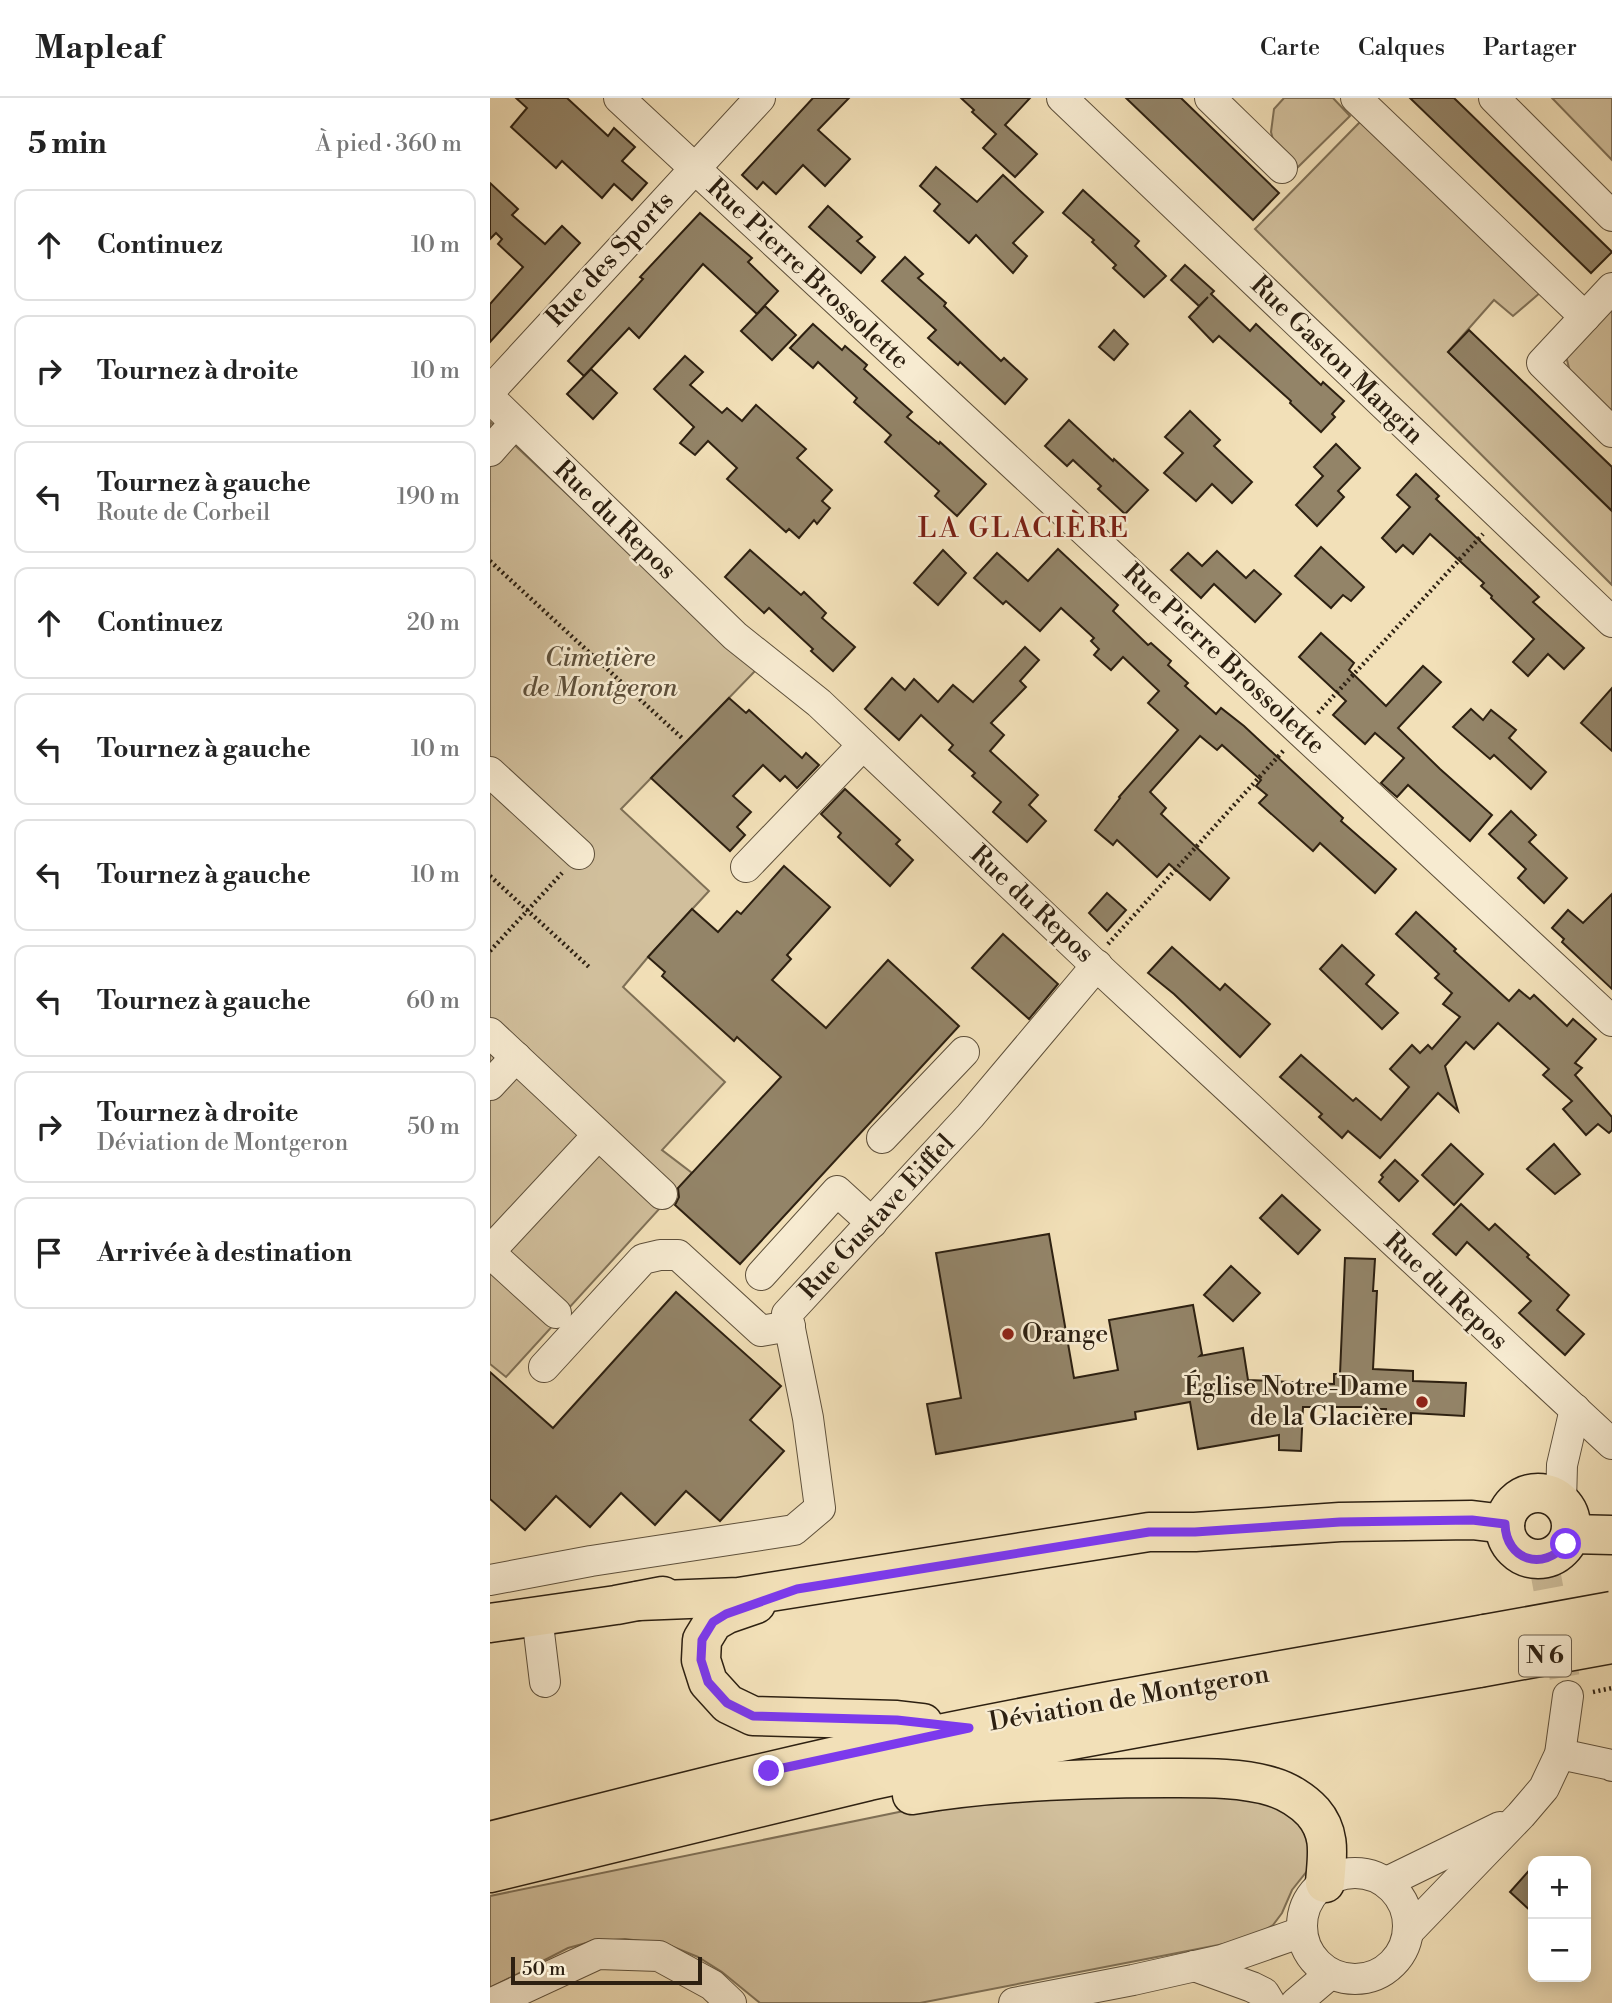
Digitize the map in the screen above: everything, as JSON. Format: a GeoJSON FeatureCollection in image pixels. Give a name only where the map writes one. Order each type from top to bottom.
{"type":"FeatureCollection","features":[{"type":"Feature","properties":{"kind":"main road"},"geometry":{"type":"LineString","coordinates":[[1530,1493],[1552,1496],[1566,1518],[1566,1544],[1559,1553],[1543,1559],[1523,1557],[1508,1543],[1505,1524],[1507,1513],[1520,1497],[1530,1493]]}},
{"type":"Feature","properties":{"kind":"main road"},"geometry":{"type":"LineString","coordinates":[[490,1623],[638,1601],[750,1577],[1149,1512],[1209,1512],[1340,1522]]}},
{"type":"Feature","properties":{"kind":"main road"},"geometry":{"type":"LineString","coordinates":[[1566,1518],[1612,1535]]}},
{"type":"Feature","properties":{"kind":"main road"},"geometry":{"type":"LineString","coordinates":[[638,1601],[740,1597],[1149,1532],[1195,1532],[1340,1522],[1472,1520],[1505,1524]]}},
{"type":"Feature","properties":{"kind":"main road"},"geometry":{"type":"LineString","coordinates":[[797,1589],[726,1614],[713,1622],[702,1640],[701,1660],[708,1682],[727,1703],[753,1716],[897,1720],[969,1728]]}},
{"type":"Feature","properties":{"kind":"main road","name":"N 6"},"geometry":{"type":"LineString","coordinates":[[1482,1651],[1612,1611]]}},
{"type":"Feature","properties":{"kind":"main road","name":"N 6"},"geometry":{"type":"LineString","coordinates":[[1482,1651],[1612,1644]]}},
{"type":"Feature","properties":{"kind":"main road","name":"Déviation de Montgeron"},"geometry":{"type":"LineString","coordinates":[[490,1841],[769,1771],[969,1728],[1482,1651]]}},
{"type":"Feature","properties":{"kind":"main road","name":"Déviation de Montgeron"},"geometry":{"type":"LineString","coordinates":[[490,1873],[827,1791],[995,1754],[1261,1706],[1482,1651]]}},
{"type":"Feature","properties":{"kind":"main road"},"geometry":{"type":"LineString","coordinates":[[827,1791],[870,1801],[966,1788],[1132,1778],[1197,1778],[1273,1787],[1299,1799],[1314,1813],[1326,1833],[1325,1883]]}},
{"type":"Feature","properties":{"kind":"street","name":"Rue Pierre Brossolette"},"geometry":{"type":"LineString","coordinates":[[619,98],[1612,1021]]}},
{"type":"Feature","properties":{"kind":"street","name":"Rue des Sports"},"geometry":{"type":"LineString","coordinates":[[490,391],[760,98]]}},
{"type":"Feature","properties":{"kind":"street","name":"Rue Gaston Mangin"},"geometry":{"type":"LineString","coordinates":[[1062,98],[1612,622]]}},
{"type":"Feature","properties":{"kind":"street"},"geometry":{"type":"LineString","coordinates":[[1210,98],[1282,168]]}},
{"type":"Feature","properties":{"kind":"street"},"geometry":{"type":"LineString","coordinates":[[1356,98],[1585,317]]}},
{"type":"Feature","properties":{"kind":"street"},"geometry":{"type":"LineString","coordinates":[[1494,98],[1612,216]]}},
{"type":"Feature","properties":{"kind":"street"},"geometry":{"type":"LineString","coordinates":[[1612,288],[1542,363],[1612,432]]}},
{"type":"Feature","properties":{"kind":"street","name":"Rue du Repos"},"geometry":{"type":"LineString","coordinates":[[490,398],[735,636],[819,703],[1612,1444]]}},
{"type":"Feature","properties":{"kind":"street"},"geometry":{"type":"LineString","coordinates":[[490,452],[515,423]]}},
{"type":"Feature","properties":{"kind":"street"},"geometry":{"type":"LineString","coordinates":[[746,867],[863,745]]}},
{"type":"Feature","properties":{"kind":"street"},"geometry":{"type":"LineString","coordinates":[[490,772],[579,854]]}},
{"type":"Feature","properties":{"kind":"street","name":"Rue Gustave Eiffel"},"geometry":{"type":"LineString","coordinates":[[490,1580],[591,1561],[794,1530],[820,1508],[808,1418],[787,1314],[970,1116],[1097,965]]}},
{"type":"Feature","properties":{"kind":"street"},"geometry":{"type":"LineString","coordinates":[[490,1033],[662,1194]]}},
{"type":"Feature","properties":{"kind":"street"},"geometry":{"type":"LineString","coordinates":[[882,1138],[964,1052]]}},
{"type":"Feature","properties":{"kind":"street"},"geometry":{"type":"LineString","coordinates":[[490,1085],[516,1058]]}},
{"type":"Feature","properties":{"kind":"street"},"geometry":{"type":"LineString","coordinates":[[934,1084],[970,1116]]}},
{"type":"Feature","properties":{"kind":"street"},"geometry":{"type":"LineString","coordinates":[[556,1313],[490,1252],[598,1135]]}},
{"type":"Feature","properties":{"kind":"street"},"geometry":{"type":"LineString","coordinates":[[761,1275],[837,1191],[872,1223]]}},
{"type":"Feature","properties":{"kind":"street"},"geometry":{"type":"LineString","coordinates":[[544,1367],[643,1259],[660,1255],[678,1255],[761,1331],[790,1326]]}},
{"type":"Feature","properties":{"kind":"street"},"geometry":{"type":"LineString","coordinates":[[1566,1518],[1562,1465],[1575,1409]]}},
{"type":"Feature","properties":{"kind":"street"},"geometry":{"type":"LineString","coordinates":[[537,1616],[545,1682]]}},
{"type":"Feature","properties":{"kind":"street"},"geometry":{"type":"LineString","coordinates":[[1296,2003],[1339,1985],[1371,1976],[1390,1964],[1399,1954],[1410,1930],[1521,1815],[1544,1787],[1560,1754],[1568,1696]]}},
{"type":"Feature","properties":{"kind":"street"},"geometry":{"type":"LineString","coordinates":[[1560,1754],[1612,1766]]}},
{"type":"Feature","properties":{"kind":"street"},"geometry":{"type":"LineString","coordinates":[[1387,1882],[1486,1835],[1521,1815]]}},
{"type":"Feature","properties":{"kind":"street"},"geometry":{"type":"LineString","coordinates":[[1339,1985],[1315,1961],[1302,1931],[1305,1906],[1314,1892],[1325,1883],[1335,1877],[1361,1873],[1387,1882],[1399,1895],[1408,1912],[1410,1930]]}},
{"type":"Feature","properties":{"kind":"street"},"geometry":{"type":"LineString","coordinates":[[1014,2003],[1063,1999],[1222,1960],[1302,1931]]}},
{"type":"Feature","properties":{"kind":"street"},"geometry":{"type":"LineString","coordinates":[[492,2003],[598,1954],[659,1956],[712,1985],[731,2003]]}},
{"type":"Feature","properties":{"kind":"street"},"geometry":{"type":"LineString","coordinates":[[1194,1966],[1252,1987],[1264,1993],[1270,2003]]}},
{"type":"Feature","properties":{"kind":"path"},"geometry":{"type":"LineString","coordinates":[[490,562],[682,738]]}},
{"type":"Feature","properties":{"kind":"path"},"geometry":{"type":"LineString","coordinates":[[490,951],[579,854]]}},
{"type":"Feature","properties":{"kind":"path"},"geometry":{"type":"LineString","coordinates":[[490,876],[589,967]]}},
{"type":"Feature","properties":{"kind":"green space"},"geometry":{"type":"Polygon","coordinates":[[[1284,98],[1333,98],[1350,116],[1297,168],[1275,147],[1271,132],[1274,109],[1284,98]]]}},
{"type":"Feature","properties":{"kind":"green space"},"geometry":{"type":"Polygon","coordinates":[[[1552,98],[1612,98],[1612,160],[1552,98]]]}},
{"type":"Feature","properties":{"kind":"green space"},"geometry":{"type":"Polygon","coordinates":[[[1368,121],[1541,292],[1513,316],[1494,300],[1448,352],[1612,511],[1612,585],[1255,229],[1359,123],[1368,121]]]}},
{"type":"Feature","properties":{"kind":"green space"},"geometry":{"type":"Polygon","coordinates":[[[1612,298],[1612,421],[1571,376],[1566,356],[1612,298]]]}},
{"type":"Feature","properties":{"kind":"green space","name":"Cimetière de Montgeron"},"geometry":{"type":"Polygon","coordinates":[[[490,422],[756,670],[621,809],[709,891],[623,987],[725,1082],[662,1150],[692,1173],[506,1377],[490,1364],[490,422]]]}},
{"type":"Feature","properties":{"kind":"green space"},"geometry":{"type":"Polygon","coordinates":[[[1256,1795],[1297,1820],[1312,1847],[1307,1871],[1292,1890],[1282,1913],[1273,1925],[1255,1936],[1239,1941],[920,2003],[760,2003],[722,1972],[698,1957],[666,1944],[625,1939],[590,1942],[568,1948],[490,1988],[490,1896],[933,1805],[990,1799],[1256,1795]]]}},
{"type":"Feature","properties":{"kind":"building"},"geometry":{"type":"Polygon","coordinates":[[[516,98],[567,98],[608,136],[614,128],[635,147],[622,161],[647,183],[632,200],[614,184],[602,198],[562,161],[556,168],[511,127],[527,108],[516,98]]]}},
{"type":"Feature","properties":{"kind":"building"},"geometry":{"type":"Polygon","coordinates":[[[813,98],[849,98],[818,130],[850,159],[825,186],[803,165],[776,194],[763,182],[757,189],[742,175],[813,98]]]}},
{"type":"Feature","properties":{"kind":"building"},"geometry":{"type":"Polygon","coordinates":[[[961,98],[1030,98],[1005,125],[1037,154],[1015,177],[983,148],[996,134],[961,98]]]}},
{"type":"Feature","properties":{"kind":"building"},"geometry":{"type":"Polygon","coordinates":[[[1126,98],[1181,98],[1279,193],[1253,220],[1126,98]]]}},
{"type":"Feature","properties":{"kind":"building"},"geometry":{"type":"Polygon","coordinates":[[[1410,98],[1454,98],[1612,252],[1591,273],[1410,98]]]}},
{"type":"Feature","properties":{"kind":"building"},"geometry":{"type":"Polygon","coordinates":[[[936,167],[977,202],[1003,175],[1043,212],[1013,243],[1027,256],[1013,273],[976,235],[969,243],[934,211],[940,204],[920,186],[936,167]]]}},
{"type":"Feature","properties":{"kind":"building"},"geometry":{"type":"Polygon","coordinates":[[[490,183],[518,209],[512,215],[545,244],[562,226],[580,243],[490,342],[490,304],[523,267],[498,244],[502,239],[496,233],[490,239],[490,183]]]}},
{"type":"Feature","properties":{"kind":"building"},"geometry":{"type":"Polygon","coordinates":[[[1083,190],[1139,241],[1135,246],[1166,276],[1144,297],[1113,268],[1116,265],[1092,242],[1094,240],[1063,213],[1083,190]]]}},
{"type":"Feature","properties":{"kind":"building"},"geometry":{"type":"Polygon","coordinates":[[[828,206],[862,237],[857,241],[875,257],[861,273],[809,227],[828,206]]]}},
{"type":"Feature","properties":{"kind":"building"},"geometry":{"type":"Polygon","coordinates":[[[700,213],[752,258],[748,262],[778,291],[757,314],[703,264],[639,338],[629,328],[584,376],[568,361],[643,279],[640,277],[700,213]]]}},
{"type":"Feature","properties":{"kind":"building"},"geometry":{"type":"Polygon","coordinates":[[[905,257],[923,274],[918,278],[946,303],[944,306],[1001,361],[1004,358],[1027,379],[1005,404],[960,362],[958,365],[928,338],[936,330],[882,281],[905,257]]]}},
{"type":"Feature","properties":{"kind":"building"},"geometry":{"type":"Polygon","coordinates":[[[1185,265],[1214,291],[1211,294],[1250,331],[1256,324],[1321,385],[1323,382],[1344,401],[1332,414],[1335,417],[1321,432],[1219,336],[1213,342],[1189,317],[1208,297],[1199,306],[1171,280],[1185,265]]]}},
{"type":"Feature","properties":{"kind":"building"},"geometry":{"type":"Polygon","coordinates":[[[765,306],[796,335],[772,360],[741,331],[765,306]]]}},
{"type":"Feature","properties":{"kind":"building"},"geometry":{"type":"Polygon","coordinates":[[[813,324],[842,350],[845,346],[867,365],[864,369],[912,412],[907,417],[939,444],[940,442],[986,484],[957,516],[935,496],[939,491],[885,442],[891,435],[854,402],[857,398],[818,362],[813,368],[790,348],[813,324]]]}},
{"type":"Feature","properties":{"kind":"building"},"geometry":{"type":"Polygon","coordinates":[[[1114,330],[1128,344],[1114,360],[1099,347],[1114,330]]]}},
{"type":"Feature","properties":{"kind":"building"},"geometry":{"type":"Polygon","coordinates":[[[1469,330],[1612,467],[1612,511],[1448,352],[1469,330]]]}},
{"type":"Feature","properties":{"kind":"building"},"geometry":{"type":"Polygon","coordinates":[[[685,356],[703,372],[690,385],[722,413],[727,408],[742,421],[756,405],[806,449],[797,458],[832,490],[822,501],[830,508],[817,524],[814,520],[799,538],[789,529],[786,532],[727,479],[737,468],[708,441],[695,455],[680,443],[694,427],[654,389],[685,356]]]}},
{"type":"Feature","properties":{"kind":"building"},"geometry":{"type":"Polygon","coordinates":[[[591,369],[617,393],[593,419],[567,394],[591,369]]]}},
{"type":"Feature","properties":{"kind":"building"},"geometry":{"type":"Polygon","coordinates":[[[1190,411],[1220,440],[1214,446],[1252,482],[1232,503],[1212,484],[1196,501],[1164,473],[1183,453],[1165,437],[1190,411]]]}},
{"type":"Feature","properties":{"kind":"building"},"geometry":{"type":"Polygon","coordinates":[[[1069,420],[1148,490],[1125,514],[1098,489],[1101,486],[1073,460],[1067,466],[1045,446],[1069,420]]]}},
{"type":"Feature","properties":{"kind":"building"},"geometry":{"type":"Polygon","coordinates":[[[1336,444],[1360,468],[1338,491],[1344,497],[1317,526],[1296,505],[1323,476],[1314,467],[1336,444]]]}},
{"type":"Feature","properties":{"kind":"building"},"geometry":{"type":"Polygon","coordinates":[[[1416,474],[1439,496],[1436,499],[1539,597],[1533,602],[1584,648],[1564,669],[1548,654],[1528,676],[1513,662],[1534,639],[1491,598],[1481,586],[1484,583],[1430,534],[1413,554],[1403,545],[1396,552],[1382,538],[1410,507],[1397,495],[1416,474]]]}},
{"type":"Feature","properties":{"kind":"building"},"geometry":{"type":"Polygon","coordinates":[[[1321,547],[1364,587],[1351,601],[1343,595],[1331,608],[1295,576],[1321,547]]]}},
{"type":"Feature","properties":{"kind":"building"},"geometry":{"type":"Polygon","coordinates":[[[1058,549],[1118,605],[1113,611],[1148,645],[1151,643],[1171,661],[1168,665],[1188,683],[1185,686],[1216,714],[1221,708],[1244,726],[1343,818],[1341,821],[1396,869],[1375,893],[1320,843],[1313,851],[1259,803],[1267,795],[1256,786],[1261,780],[1222,745],[1217,750],[1200,736],[1150,792],[1166,808],[1161,814],[1229,878],[1210,900],[1169,864],[1157,877],[1117,840],[1113,845],[1095,830],[1119,797],[1178,730],[1148,703],[1159,691],[1123,657],[1111,670],[1094,655],[1099,649],[1091,641],[1094,638],[1061,608],[1040,631],[1006,601],[1003,604],[974,578],[997,553],[1028,581],[1058,549]]]}},
{"type":"Feature","properties":{"kind":"building"},"geometry":{"type":"Polygon","coordinates":[[[750,550],[801,595],[804,592],[826,613],[822,618],[855,647],[833,671],[769,608],[764,613],[725,577],[750,550]]]}},
{"type":"Feature","properties":{"kind":"building"},"geometry":{"type":"Polygon","coordinates":[[[943,550],[966,573],[938,605],[914,583],[943,550]]]}},
{"type":"Feature","properties":{"kind":"building"},"geometry":{"type":"Polygon","coordinates":[[[1217,551],[1246,578],[1254,570],[1281,594],[1255,622],[1214,584],[1201,598],[1171,570],[1188,553],[1202,566],[1217,551]]]}},
{"type":"Feature","properties":{"kind":"building"},"geometry":{"type":"Polygon","coordinates":[[[1321,633],[1354,663],[1349,670],[1386,706],[1423,666],[1441,682],[1398,728],[1492,815],[1470,841],[1408,785],[1397,797],[1381,783],[1404,758],[1375,733],[1365,744],[1333,715],[1346,701],[1299,657],[1321,633]]]}},
{"type":"Feature","properties":{"kind":"building"},"geometry":{"type":"Polygon","coordinates":[[[1025,647],[1039,660],[1020,681],[1026,687],[991,723],[1004,735],[990,751],[1038,795],[1029,805],[1046,821],[1027,842],[993,812],[1001,802],[972,776],[975,773],[949,750],[953,745],[921,715],[899,740],[865,709],[892,678],[905,690],[914,679],[938,702],[953,685],[973,702],[1025,647]]]}},
{"type":"Feature","properties":{"kind":"building"},"geometry":{"type":"Polygon","coordinates":[[[1612,688],[1612,751],[1581,723],[1612,688]]]}},
{"type":"Feature","properties":{"kind":"building"},"geometry":{"type":"Polygon","coordinates":[[[729,698],[746,713],[749,710],[802,758],[806,753],[819,765],[797,788],[785,776],[780,781],[763,765],[733,796],[751,812],[737,827],[745,835],[730,851],[651,778],[729,698]]]}},
{"type":"Feature","properties":{"kind":"building"},"geometry":{"type":"Polygon","coordinates":[[[1471,709],[1483,720],[1491,710],[1516,730],[1509,738],[1546,772],[1531,789],[1494,755],[1490,759],[1453,727],[1471,709]]]}},
{"type":"Feature","properties":{"kind":"building"},"geometry":{"type":"Polygon","coordinates":[[[845,789],[900,840],[896,844],[913,860],[890,886],[838,837],[841,833],[821,814],[845,789]]]}},
{"type":"Feature","properties":{"kind":"building"},"geometry":{"type":"Polygon","coordinates":[[[1511,811],[1536,835],[1529,842],[1567,878],[1544,903],[1518,878],[1526,869],[1489,834],[1511,811]]]}},
{"type":"Feature","properties":{"kind":"building"},"geometry":{"type":"Polygon","coordinates":[[[784,866],[830,907],[787,955],[791,959],[772,980],[826,1028],[888,960],[959,1026],[740,1264],[675,1205],[679,1197],[678,1188],[781,1077],[737,1037],[734,1041],[662,976],[665,972],[648,957],[692,909],[718,932],[737,911],[741,914],[784,866]]]}},
{"type":"Feature","properties":{"kind":"building"},"geometry":{"type":"Polygon","coordinates":[[[1107,893],[1126,910],[1107,931],[1089,913],[1107,893]]]}},
{"type":"Feature","properties":{"kind":"building"},"geometry":{"type":"Polygon","coordinates":[[[1612,894],[1612,989],[1562,942],[1564,939],[1552,928],[1568,910],[1583,923],[1612,894]]]}},
{"type":"Feature","properties":{"kind":"building"},"geometry":{"type":"Polygon","coordinates":[[[1416,912],[1509,1001],[1519,990],[1530,999],[1534,995],[1567,1026],[1573,1019],[1596,1039],[1575,1063],[1582,1068],[1575,1075],[1612,1117],[1612,1130],[1609,1133],[1598,1124],[1586,1135],[1563,1109],[1572,1101],[1543,1075],[1549,1069],[1498,1023],[1474,1049],[1466,1042],[1445,1066],[1458,1111],[1438,1093],[1380,1158],[1348,1131],[1342,1138],[1319,1117],[1322,1114],[1280,1077],[1301,1055],[1353,1101],[1356,1098],[1381,1120],[1409,1087],[1390,1069],[1412,1045],[1420,1053],[1428,1045],[1432,1049],[1460,1017],[1443,1004],[1452,993],[1435,978],[1439,974],[1396,934],[1416,912]]]}},
{"type":"Feature","properties":{"kind":"building"},"geometry":{"type":"Polygon","coordinates":[[[1003,934],[1058,984],[1029,1019],[972,968],[1003,934]]]}},
{"type":"Feature","properties":{"kind":"building"},"geometry":{"type":"Polygon","coordinates":[[[1342,945],[1374,975],[1366,984],[1398,1013],[1382,1029],[1320,969],[1342,945]]]}},
{"type":"Feature","properties":{"kind":"building"},"geometry":{"type":"Polygon","coordinates":[[[1172,947],[1220,990],[1225,984],[1270,1024],[1240,1057],[1148,973],[1172,947]]]}},
{"type":"Feature","properties":{"kind":"building"},"geometry":{"type":"Polygon","coordinates":[[[1451,1144],[1483,1174],[1454,1205],[1422,1175],[1451,1144]]]}},
{"type":"Feature","properties":{"kind":"building"},"geometry":{"type":"Polygon","coordinates":[[[1554,1144],[1580,1174],[1555,1194],[1527,1169],[1554,1144]]]}},
{"type":"Feature","properties":{"kind":"building"},"geometry":{"type":"Polygon","coordinates":[[[1395,1160],[1418,1181],[1399,1201],[1379,1182],[1383,1177],[1381,1175],[1395,1160]]]}},
{"type":"Feature","properties":{"kind":"building"},"geometry":{"type":"Polygon","coordinates":[[[1282,1195],[1320,1230],[1298,1254],[1260,1218],[1282,1195]]]}},
{"type":"Feature","properties":{"kind":"building"},"geometry":{"type":"Polygon","coordinates":[[[1461,1204],[1489,1230],[1495,1224],[1569,1295],[1557,1310],[1584,1334],[1565,1355],[1519,1313],[1531,1301],[1467,1242],[1456,1255],[1433,1234],[1461,1204]]]}},
{"type":"Feature","properties":{"kind":"building","name":"Orange"},"geometry":{"type":"Polygon","coordinates":[[[1049,1234],[1074,1378],[1118,1370],[1109,1320],[1193,1305],[1202,1354],[1200,1356],[1243,1348],[1248,1380],[1334,1384],[1334,1374],[1340,1374],[1345,1258],[1375,1259],[1373,1291],[1377,1291],[1373,1369],[1413,1371],[1413,1381],[1466,1383],[1464,1416],[1411,1413],[1411,1424],[1386,1422],[1386,1409],[1303,1407],[1301,1451],[1279,1450],[1279,1435],[1198,1449],[1190,1402],[1135,1412],[1136,1419],[936,1454],[927,1404],[961,1398],[936,1253],[1049,1234]]]}},
{"type":"Feature","properties":{"kind":"building"},"geometry":{"type":"Polygon","coordinates":[[[1231,1266],[1260,1293],[1233,1321],[1204,1295],[1231,1266]]]}},
{"type":"Feature","properties":{"kind":"building"},"geometry":{"type":"Polygon","coordinates":[[[676,1292],[781,1386],[750,1420],[784,1451],[720,1521],[686,1491],[655,1525],[621,1493],[590,1527],[556,1496],[525,1530],[490,1499],[490,1372],[553,1428],[676,1292]]]}},
{"type":"Feature","properties":{"kind":"building"},"geometry":{"type":"Polygon","coordinates":[[[1528,1872],[1528,1908],[1510,1892],[1528,1872]]]}},
{"type":"Feature","properties":{"kind":"tunnel"},"geometry":{"type":"LineString","coordinates":[[1543,1559],[1568,1696]]}},
{"type":"Feature","properties":{"kind":"place","name":"Orange"},"geometry":{"type":"Point","coordinates":[1008,1334]}},
{"type":"Feature","properties":{"kind":"place","name":"Église Notre-Dame de la Glacière"},"geometry":{"type":"Point","coordinates":[1422,1402]}},
{"type":"Feature","properties":{"kind":"district","name":"LA GLACIÈRE"},"geometry":{"type":"Point","coordinates":[1024,528]}},
{"type":"Feature","properties":{"kind":"route"},"geometry":{"type":"LineString","coordinates":[[769,1771],[969,1728],[897,1720],[753,1716],[727,1703],[708,1682],[701,1660],[702,1640],[713,1622],[726,1614],[797,1589],[1149,1532],[1195,1532],[1340,1522],[1472,1520],[1505,1524],[1508,1543],[1523,1557],[1533,1560],[1552,1557],[1566,1544]]}}]}
